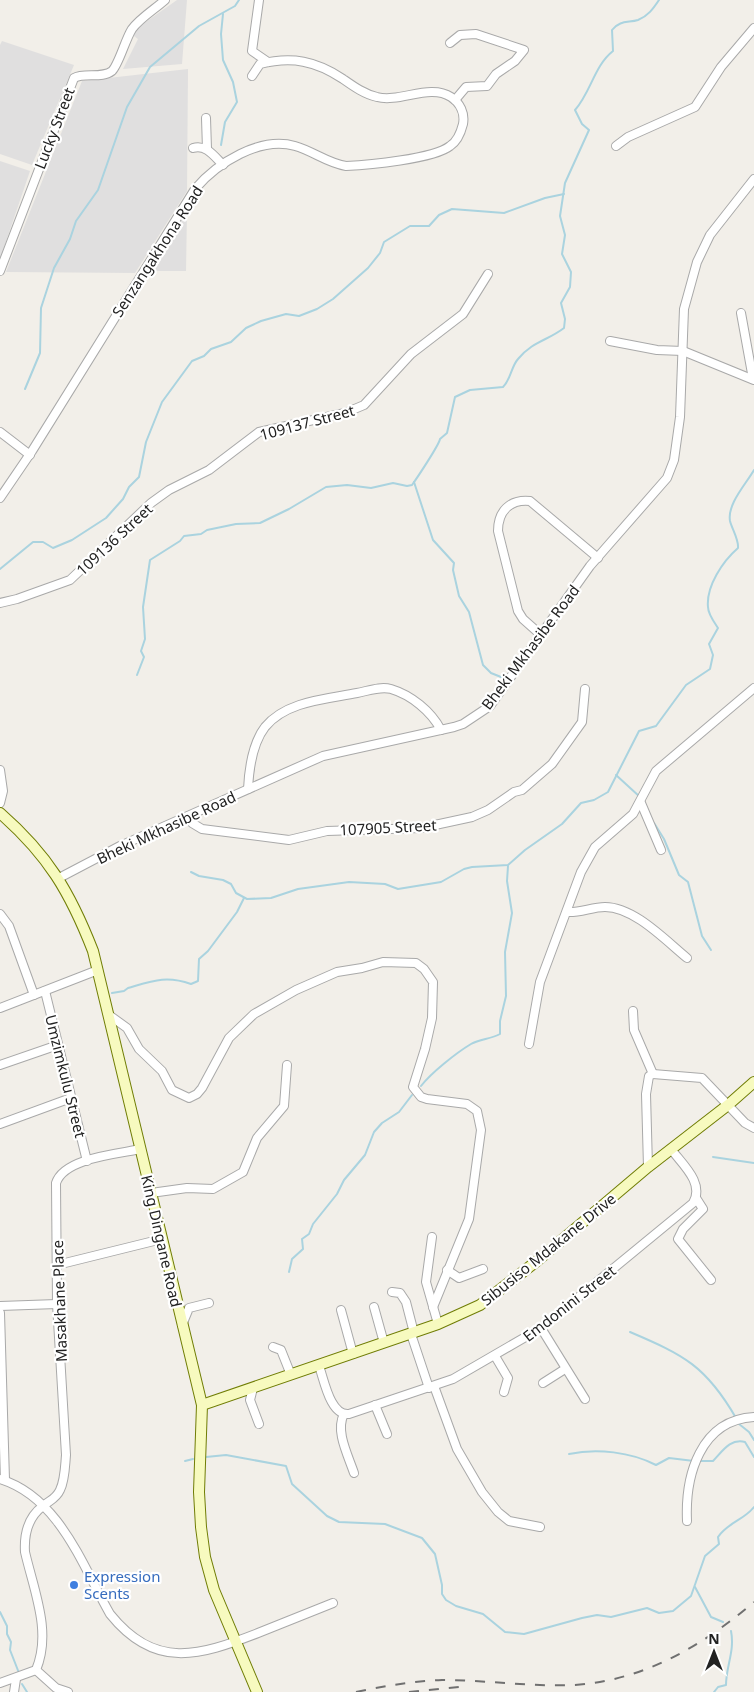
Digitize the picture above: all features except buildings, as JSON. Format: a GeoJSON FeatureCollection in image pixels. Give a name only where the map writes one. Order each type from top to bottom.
{"type":"FeatureCollection","features":[{"type":"Feature","properties":{"kind":"street","name":"Lucky Street"},"geometry":{"type":"LineString","coordinates":[[0,272],[74,78],[83,75],[109,73],[113,70],[123,45],[134,27],[165,0]]}},
{"type":"Feature","properties":{"kind":"street"},"geometry":{"type":"LineString","coordinates":[[259,0],[252,51],[268,62]]}},
{"type":"Feature","properties":{"kind":"street"},"geometry":{"type":"LineString","coordinates":[[616,146],[628,137],[695,107],[721,67],[754,28]]}},
{"type":"Feature","properties":{"kind":"street"},"geometry":{"type":"LineString","coordinates":[[252,76],[257,66],[268,62],[297,60],[314,63],[365,93],[379,98],[437,92],[455,100],[466,87],[486,86],[496,74],[514,61],[524,50],[476,34],[460,35],[450,43]]}},
{"type":"Feature","properties":{"kind":"street","name":"Senzangakhona Road"},"geometry":{"type":"LineString","coordinates":[[0,498],[3,488],[30,454],[205,177],[251,150],[280,144],[298,147],[322,159],[346,166],[436,153],[450,146],[460,134],[463,114],[455,100]]}},
{"type":"Feature","properties":{"kind":"street"},"geometry":{"type":"LineString","coordinates":[[206,118],[207,149]]}},
{"type":"Feature","properties":{"kind":"street"},"geometry":{"type":"LineString","coordinates":[[193,148],[198,146],[207,149],[223,165]]}},
{"type":"Feature","properties":{"kind":"street","name":"Bheki Mkhasibe Road"},"geometry":{"type":"LineString","coordinates":[[59,878],[120,846],[323,756],[464,724],[490,706],[598,558],[661,487],[670,471],[680,417],[684,309],[702,250],[710,235],[754,179]]}},
{"type":"Feature","properties":{"kind":"street","name":"109137 Street"},"geometry":{"type":"LineString","coordinates":[[169,490],[218,464],[259,432],[358,409],[370,400],[411,354],[462,314],[488,274]]}},
{"type":"Feature","properties":{"kind":"street"},"geometry":{"type":"LineString","coordinates":[[741,314],[753,380]]}},
{"type":"Feature","properties":{"kind":"street"},"geometry":{"type":"LineString","coordinates":[[610,341],[657,350],[683,351],[753,380]]}},
{"type":"Feature","properties":{"kind":"street"},"geometry":{"type":"LineString","coordinates":[[0,432],[30,454]]}},
{"type":"Feature","properties":{"kind":"street","name":"109136 Street"},"geometry":{"type":"LineString","coordinates":[[0,603],[33,594],[70,580],[151,503],[169,490]]}},
{"type":"Feature","properties":{"kind":"street"},"geometry":{"type":"LineString","coordinates":[[541,635],[522,619],[518,611],[498,531],[498,523],[503,511],[511,504],[530,502],[598,558]]}},
{"type":"Feature","properties":{"kind":"street"},"geometry":{"type":"LineString","coordinates":[[529,1044],[540,982],[581,872],[595,847],[624,823],[641,802],[656,772],[754,688]]}},
{"type":"Feature","properties":{"kind":"street"},"geometry":{"type":"LineString","coordinates":[[248,789],[253,752],[265,727],[280,714],[304,704],[372,690],[390,689],[427,711],[440,730]]}},
{"type":"Feature","properties":{"kind":"street","name":"107905 Street"},"geometry":{"type":"LineString","coordinates":[[190,816],[192,823],[202,829],[283,840],[327,830],[421,828],[465,819],[488,810],[514,792],[522,790],[546,771],[582,722],[585,690]]}},
{"type":"Feature","properties":{"kind":"street"},"geometry":{"type":"LineString","coordinates":[[0,770],[3,791],[0,803]]}},
{"type":"Feature","properties":{"kind":"street"},"geometry":{"type":"LineString","coordinates":[[641,802],[661,850]]}},
{"type":"Feature","properties":{"kind":"street","name":"King Dingane Road"},"geometry":{"type":"LineString","coordinates":[[0,813],[34,846],[59,878],[83,926],[98,970],[202,1405],[199,1492],[205,1557],[214,1590],[257,1692]]}},
{"type":"Feature","properties":{"kind":"street"},"geometry":{"type":"LineString","coordinates":[[566,912],[605,907],[624,910],[641,920],[687,958]]}},
{"type":"Feature","properties":{"kind":"street"},"geometry":{"type":"LineString","coordinates":[[0,914],[10,926],[34,995]]}},
{"type":"Feature","properties":{"kind":"street"},"geometry":{"type":"LineString","coordinates":[[109,1015],[127,1028],[139,1049],[162,1071],[172,1090],[189,1098],[197,1094],[202,1088],[232,1034],[260,1010],[305,986],[346,970],[384,962],[421,966],[432,978],[434,1004],[425,1049],[412,1088],[421,1097],[427,1099],[467,1104],[477,1111],[481,1122],[471,1211],[433,1307]]}},
{"type":"Feature","properties":{"kind":"street"},"geometry":{"type":"LineString","coordinates":[[0,1008],[98,970]]}},
{"type":"Feature","properties":{"kind":"street","name":"Umzimkulu Street"},"geometry":{"type":"LineString","coordinates":[[45,991],[87,1161]]}},
{"type":"Feature","properties":{"kind":"street"},"geometry":{"type":"LineString","coordinates":[[633,1011],[634,1030],[653,1074]]}},
{"type":"Feature","properties":{"kind":"street"},"geometry":{"type":"LineString","coordinates":[[0,1065],[58,1045]]}},
{"type":"Feature","properties":{"kind":"street"},"geometry":{"type":"LineString","coordinates":[[151,1193],[187,1188],[213,1189],[243,1172],[257,1138],[286,1101],[287,1065]]}},
{"type":"Feature","properties":{"kind":"street"},"geometry":{"type":"LineString","coordinates":[[648,1167],[646,1094],[649,1076],[653,1074],[702,1078],[745,1123],[754,1128]]}},
{"type":"Feature","properties":{"kind":"street","name":"Sibusiso Mdakane Drive"},"geometry":{"type":"LineString","coordinates":[[202,1405],[438,1324],[480,1305],[754,1082]]}},
{"type":"Feature","properties":{"kind":"street"},"geometry":{"type":"LineString","coordinates":[[0,1124],[71,1098]]}},
{"type":"Feature","properties":{"kind":"street","name":"Masakhane Place"},"geometry":{"type":"LineString","coordinates":[[36,1670],[43,1648],[44,1634],[25,1552],[25,1541],[28,1527],[44,1505],[56,1498],[61,1489],[65,1462],[57,1304],[56,1183],[58,1177],[67,1168],[87,1161],[141,1149]]}},
{"type":"Feature","properties":{"kind":"street"},"geometry":{"type":"LineString","coordinates":[[671,1149],[694,1180],[697,1188],[696,1198],[704,1206],[683,1229],[678,1239],[711,1280]]}},
{"type":"Feature","properties":{"kind":"street","name":"Emdonini Street"},"geometry":{"type":"LineString","coordinates":[[344,1414],[431,1387],[464,1373],[541,1328],[660,1232],[696,1198]]}},
{"type":"Feature","properties":{"kind":"street"},"geometry":{"type":"LineString","coordinates":[[432,1237],[426,1282],[438,1324]]}},
{"type":"Feature","properties":{"kind":"street"},"geometry":{"type":"LineString","coordinates":[[57,1265],[162,1240]]}},
{"type":"Feature","properties":{"kind":"street"},"geometry":{"type":"LineString","coordinates":[[447,1270],[459,1278],[483,1269]]}},
{"type":"Feature","properties":{"kind":"street"},"geometry":{"type":"LineString","coordinates":[[392,1292],[400,1293],[406,1302],[412,1333],[431,1387],[457,1449],[482,1492],[498,1512],[509,1521],[540,1527]]}},
{"type":"Feature","properties":{"kind":"street"},"geometry":{"type":"LineString","coordinates":[[182,1325],[189,1308],[209,1303]]}},
{"type":"Feature","properties":{"kind":"street"},"geometry":{"type":"LineString","coordinates":[[0,1306],[57,1304]]}},
{"type":"Feature","properties":{"kind":"street"},"geometry":{"type":"LineString","coordinates":[[374,1307],[384,1343]]}},
{"type":"Feature","properties":{"kind":"street"},"geometry":{"type":"LineString","coordinates":[[341,1310],[353,1354]]}},
{"type":"Feature","properties":{"kind":"street"},"geometry":{"type":"LineString","coordinates":[[0,1313],[3,1479],[44,1505],[56,1519],[110,1614],[121,1628],[157,1650],[167,1653],[190,1654],[236,1641],[333,1603]]}},
{"type":"Feature","properties":{"kind":"street"},"geometry":{"type":"LineString","coordinates":[[541,1328],[585,1400]]}},
{"type":"Feature","properties":{"kind":"street"},"geometry":{"type":"LineString","coordinates":[[273,1347],[281,1350],[291,1375]]}},
{"type":"Feature","properties":{"kind":"street"},"geometry":{"type":"LineString","coordinates":[[495,1356],[508,1378],[504,1392]]}},
{"type":"Feature","properties":{"kind":"street"},"geometry":{"type":"LineString","coordinates":[[319,1366],[336,1409],[344,1414],[340,1422],[340,1429],[354,1473]]}},
{"type":"Feature","properties":{"kind":"street"},"geometry":{"type":"LineString","coordinates":[[543,1383],[565,1369]]}},
{"type":"Feature","properties":{"kind":"street"},"geometry":{"type":"LineString","coordinates":[[253,1388],[250,1400],[259,1424]]}},
{"type":"Feature","properties":{"kind":"street"},"geometry":{"type":"LineString","coordinates":[[375,1405],[387,1434]]}},
{"type":"Feature","properties":{"kind":"street"},"geometry":{"type":"LineString","coordinates":[[687,1521],[688,1489],[698,1454],[717,1429],[726,1423],[754,1417]]}},
{"type":"Feature","properties":{"kind":"street"},"geometry":{"type":"LineString","coordinates":[[0,1683],[16,1679],[36,1670],[56,1688],[68,1692]]}},
{"type":"Feature","properties":{"kind":"street"},"geometry":{"type":"LineString","coordinates":[[14,1692],[16,1679]]}},
{"type":"Feature","properties":{"kind":"shaded area"},"geometry":{"type":"Polygon","coordinates":[[[177,0],[187,0],[182,64],[123,69],[138,39],[130,33],[177,0]]]}},
{"type":"Feature","properties":{"kind":"shaded area"},"geometry":{"type":"Polygon","coordinates":[[[2,41],[74,65],[32,165],[0,154],[0,45],[2,41]]]}},
{"type":"Feature","properties":{"kind":"shaded area"},"geometry":{"type":"Polygon","coordinates":[[[188,69],[187,191],[135,273],[6,272],[82,81],[188,69]]]}},
{"type":"Feature","properties":{"kind":"shaded area"},"geometry":{"type":"Polygon","coordinates":[[[0,161],[30,171],[0,259],[0,161]]]}},
{"type":"Feature","properties":{"kind":"shaded area"},"geometry":{"type":"Polygon","coordinates":[[[187,211],[186,271],[147,271],[187,211]]]}},
{"type":"Feature","properties":{"kind":"waterway"},"geometry":{"type":"LineString","coordinates":[[25,389],[40,353],[41,308],[54,268],[70,239],[76,221],[98,190],[127,107],[150,67],[199,26],[235,6],[239,0]]}},
{"type":"Feature","properties":{"kind":"waterway"},"geometry":{"type":"LineString","coordinates":[[137,675],[144,657],[141,651],[145,639],[143,607],[150,560],[180,541],[184,536],[201,534],[207,530],[236,524],[260,523],[289,509],[326,487],[347,485],[371,488],[393,483],[407,486],[412,485],[440,439],[447,433],[455,397],[470,390],[503,387],[516,362],[529,348],[564,328],[565,319],[561,303],[570,287],[571,272],[562,254],[565,235],[560,216],[565,183],[589,130],[582,124],[575,110],[601,64],[613,51],[612,30],[621,23],[638,20],[645,16],[659,0]]}},
{"type":"Feature","properties":{"kind":"waterway"},"geometry":{"type":"LineString","coordinates":[[221,145],[225,122],[237,102],[233,82],[223,60],[221,34],[223,14]]}},
{"type":"Feature","properties":{"kind":"waterway"},"geometry":{"type":"LineString","coordinates":[[0,569],[33,542],[43,542],[53,548],[72,540],[106,518],[123,499],[129,487],[139,477],[146,442],[162,402],[192,361],[204,356],[211,349],[231,342],[246,328],[261,321],[286,314],[299,316],[317,309],[333,299],[368,268],[380,253],[384,242],[410,226],[429,226],[439,215],[452,209],[504,213],[545,198],[564,194]]}},
{"type":"Feature","properties":{"kind":"waterway"},"geometry":{"type":"LineString","coordinates":[[191,872],[199,876],[223,880],[231,884],[236,893],[247,899],[271,898],[298,889],[349,882],[385,884],[398,889],[441,882],[464,869],[472,867],[508,865],[525,850],[562,824],[581,803],[594,800],[608,792],[639,731],[656,726],[686,685],[710,669],[713,655],[709,644],[718,628],[708,610],[708,599],[721,567],[738,548],[730,521],[731,508],[754,470]]}},
{"type":"Feature","properties":{"kind":"waterway"},"geometry":{"type":"LineString","coordinates":[[414,482],[433,540],[454,563],[453,570],[459,596],[469,612],[483,665],[491,673],[506,679]]}},
{"type":"Feature","properties":{"kind":"waterway"},"geometry":{"type":"LineString","coordinates":[[616,775],[640,797]]}},
{"type":"Feature","properties":{"kind":"waterway"},"geometry":{"type":"LineString","coordinates":[[654,823],[664,839],[679,875],[688,882],[702,936],[711,950]]}},
{"type":"Feature","properties":{"kind":"waterway"},"geometry":{"type":"LineString","coordinates":[[421,1086],[437,1069],[474,1042],[500,1034],[500,1021],[506,996],[505,952],[512,913],[507,881],[508,866]]}},
{"type":"Feature","properties":{"kind":"waterway"},"geometry":{"type":"LineString","coordinates":[[112,993],[124,991],[144,983],[166,979],[191,984],[198,981],[199,959],[208,951],[237,912],[244,898]]}},
{"type":"Feature","properties":{"kind":"waterway"},"geometry":{"type":"LineString","coordinates":[[289,1272],[292,1259],[303,1249],[302,1239],[309,1234],[313,1224],[337,1194],[344,1180],[365,1155],[374,1132],[382,1123],[399,1112],[412,1095]]}},
{"type":"Feature","properties":{"kind":"waterway"},"geometry":{"type":"LineString","coordinates":[[713,1157],[754,1163]]}},
{"type":"Feature","properties":{"kind":"waterway"},"geometry":{"type":"LineString","coordinates":[[630,1332],[665,1348],[692,1364],[714,1386],[736,1418]]}},
{"type":"Feature","properties":{"kind":"waterway"},"geometry":{"type":"LineString","coordinates":[[739,1424],[749,1432],[754,1440]]}},
{"type":"Feature","properties":{"kind":"waterway"},"geometry":{"type":"LineString","coordinates":[[699,1461],[713,1461],[731,1444],[740,1441],[745,1442],[754,1457]]}},
{"type":"Feature","properties":{"kind":"waterway"},"geometry":{"type":"LineString","coordinates":[[569,1454],[591,1451],[614,1452],[636,1457],[656,1465],[669,1458],[694,1461]]}},
{"type":"Feature","properties":{"kind":"waterway"},"geometry":{"type":"LineString","coordinates":[[206,1457],[226,1455],[286,1466],[292,1484],[327,1516],[339,1522],[385,1524],[422,1538],[435,1554],[442,1585],[442,1594],[446,1600],[456,1606],[483,1614],[505,1632],[524,1634],[597,1615],[611,1617],[647,1608],[659,1613],[673,1611],[691,1596],[705,1556],[719,1544],[718,1537],[726,1528],[754,1507]]}},
{"type":"Feature","properties":{"kind":"waterway"},"geometry":{"type":"LineString","coordinates":[[185,1461],[193,1459]]}},
{"type":"Feature","properties":{"kind":"waterway"},"geometry":{"type":"LineString","coordinates":[[695,1587],[711,1617],[723,1622]]}},
{"type":"Feature","properties":{"kind":"waterway"},"geometry":{"type":"LineString","coordinates":[[0,1612],[7,1626],[7,1634],[11,1642],[10,1650],[19,1673]]}},
{"type":"Feature","properties":{"kind":"waterway"},"geometry":{"type":"LineString","coordinates":[[714,1692],[718,1687],[726,1685],[732,1645],[731,1631]]}},
{"type":"Feature","properties":{"kind":"waterway"},"geometry":{"type":"LineString","coordinates":[[22,1684],[27,1692]]}},
{"type":"Feature","properties":{"kind":"railway"},"geometry":{"type":"LineString","coordinates":[[356,1692],[420,1681],[442,1680],[558,1685],[601,1682],[649,1668],[671,1658],[714,1633],[754,1602]]}},
{"type":"Feature","properties":{"kind":"railway"},"geometry":{"type":"LineString","coordinates":[[409,1692],[459,1687]]}},
{"type":"Feature","properties":{"kind":"place","name":"Expression Scents"},"geometry":{"type":"Point","coordinates":[74,1585]}}]}
